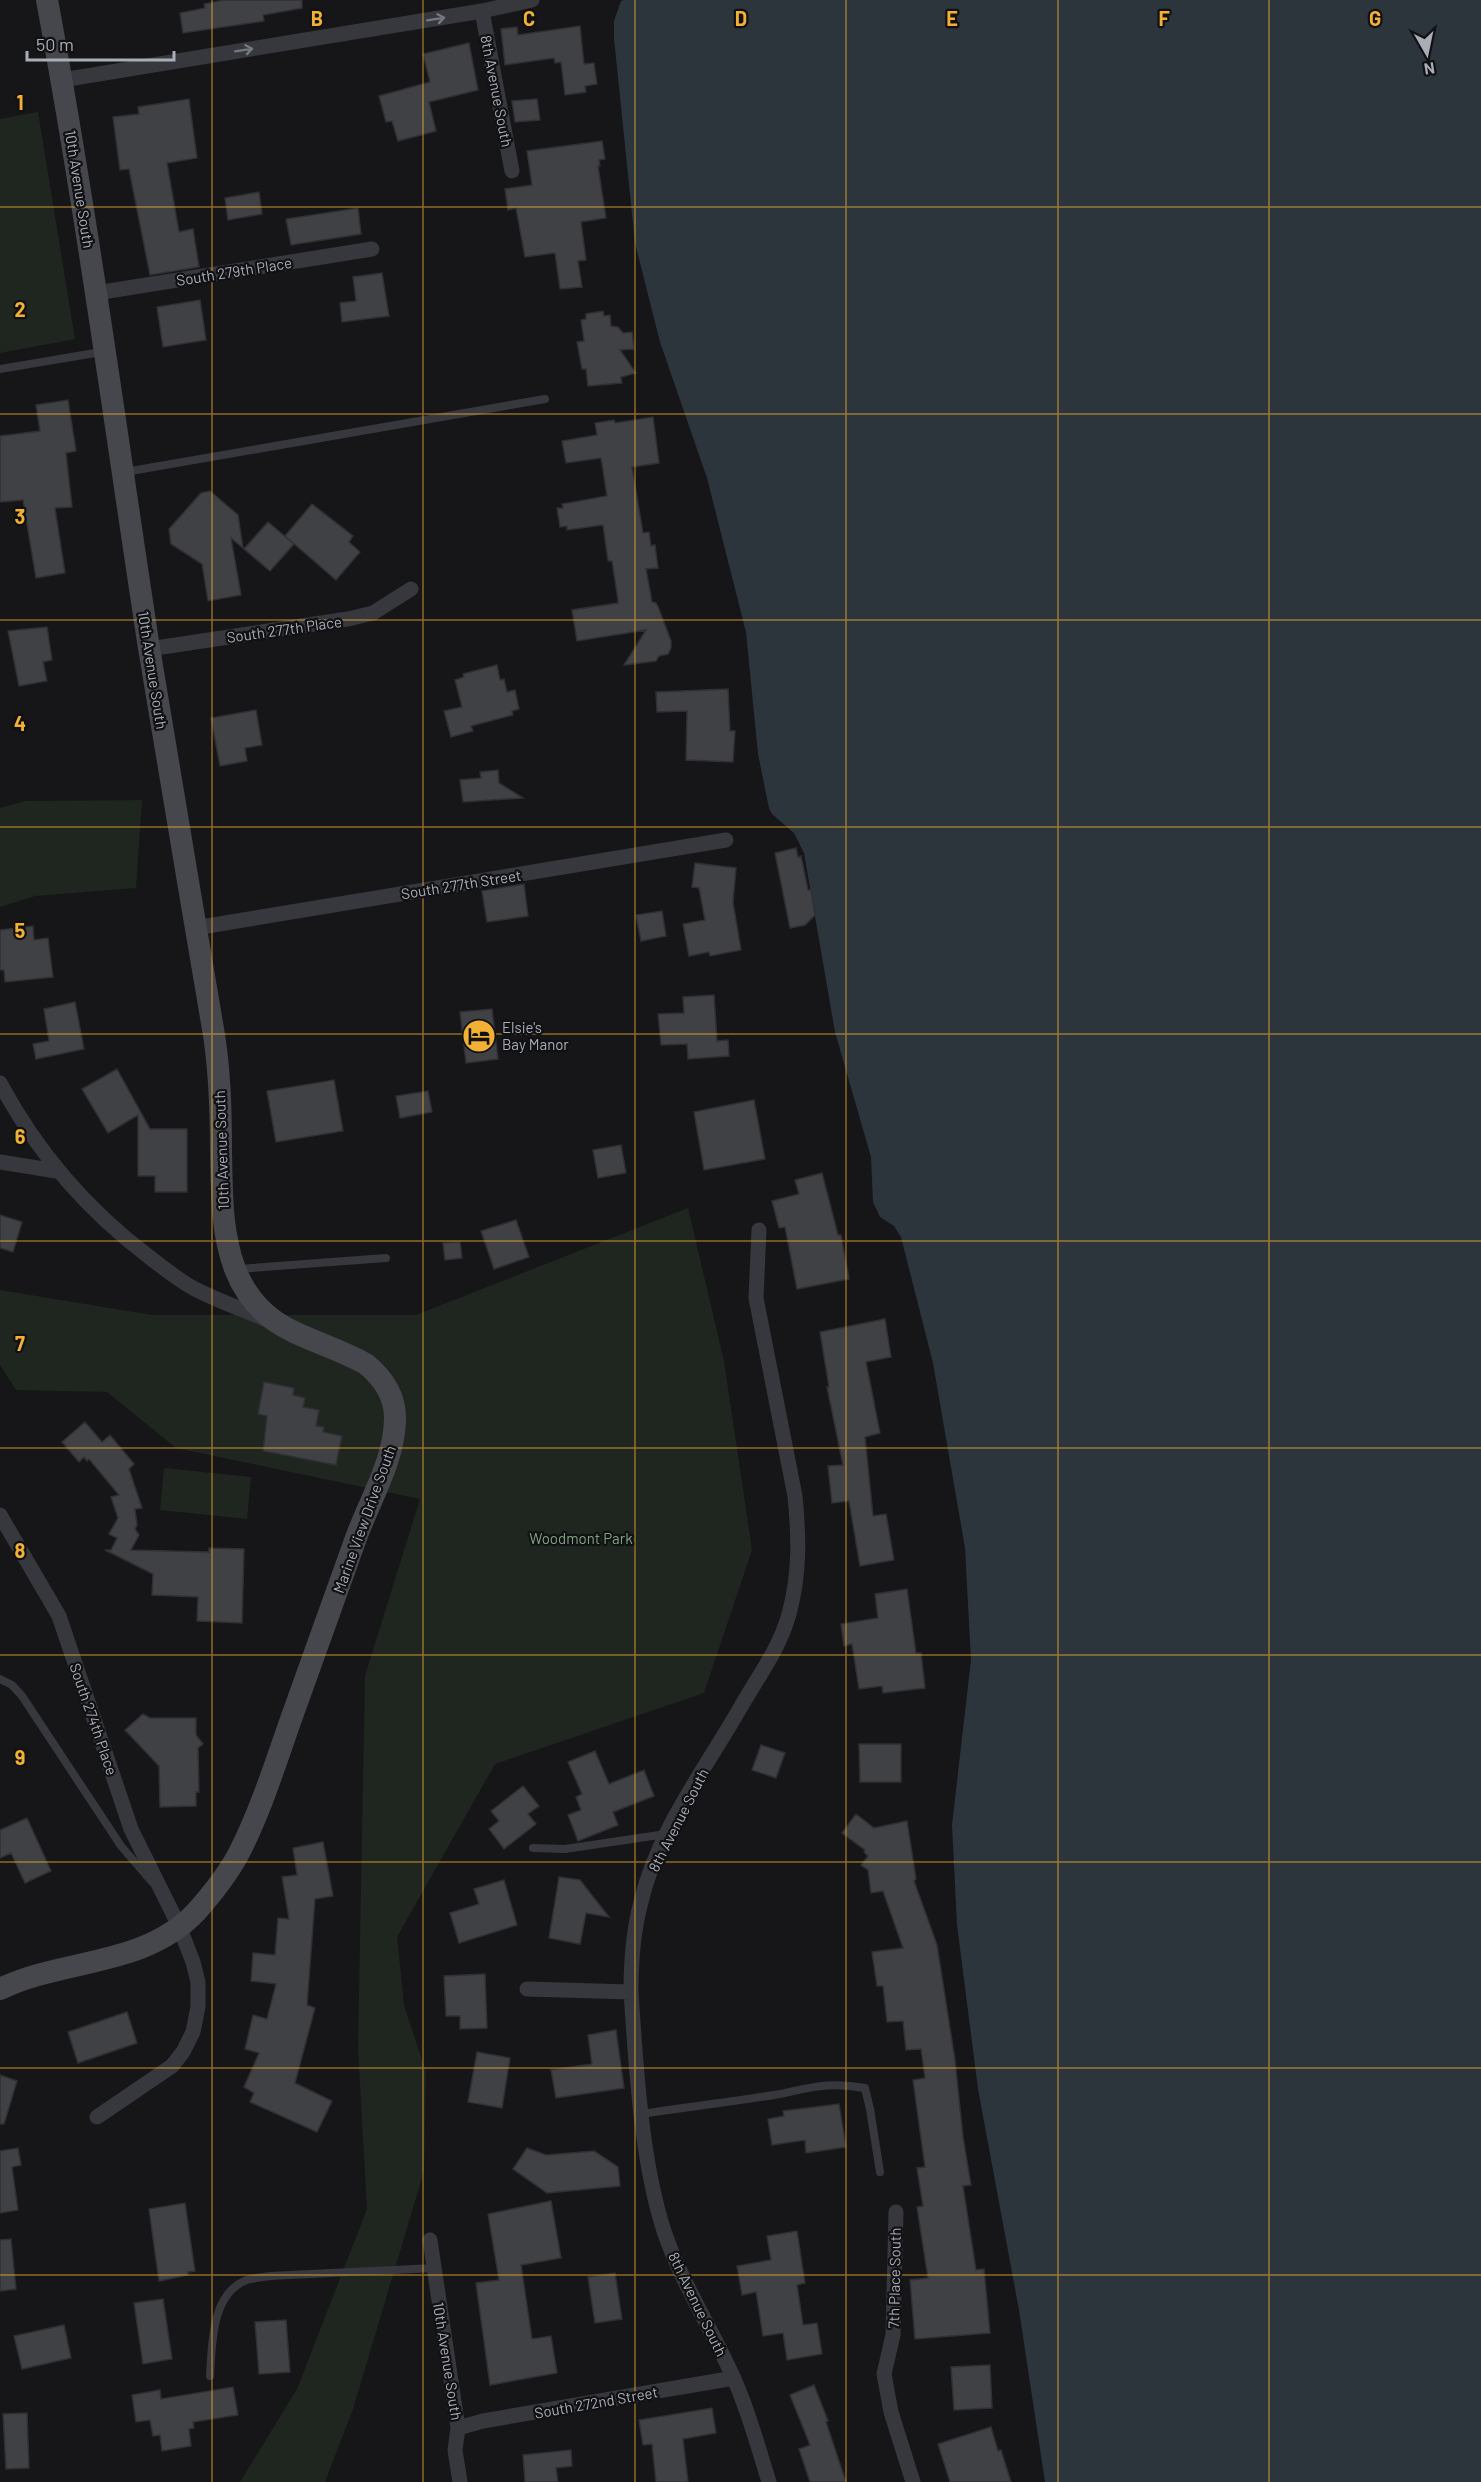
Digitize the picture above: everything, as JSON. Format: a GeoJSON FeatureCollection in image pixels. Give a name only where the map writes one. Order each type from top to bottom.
{"type":"FeatureCollection","features":[{"type":"Feature","properties":{"kind":"main road","name":"10th Avenue South"},"geometry":{"type":"LineString","coordinates":[[47,0],[106,352],[149,649],[214,1034],[220,1092],[223,1215],[235,1269],[261,1311],[279,1325]]}},
{"type":"Feature","properties":{"kind":"main road","name":"Marine View Drive South"},"geometry":{"type":"LineString","coordinates":[[0,1989],[30,1978],[134,1951],[161,1939],[195,1912],[219,1885],[239,1853],[274,1768],[367,1507],[389,1458],[395,1418],[394,1403],[376,1372],[351,1356],[279,1325]]}},
{"type":"Feature","properties":{"kind":"street"},"geometry":{"type":"LineString","coordinates":[[62,80],[482,11],[500,4],[532,0]]}},
{"type":"Feature","properties":{"kind":"street","name":"8th Avenue South"},"geometry":{"type":"LineString","coordinates":[[482,11],[512,171]]}},
{"type":"Feature","properties":{"kind":"street","name":"South 279th Place"},"geometry":{"type":"LineString","coordinates":[[96,293],[372,249]]}},
{"type":"Feature","properties":{"kind":"street","name":"South 277th Place"},"geometry":{"type":"LineString","coordinates":[[149,649],[348,619],[373,613],[411,589]]}},
{"type":"Feature","properties":{"kind":"street","name":"South 277th Street"},"geometry":{"type":"LineString","coordinates":[[195,928],[726,840]]}},
{"type":"Feature","properties":{"kind":"street","name":"Marine View Drive South"},"geometry":{"type":"LineString","coordinates":[[0,1083],[35,1142],[56,1171],[108,1222],[162,1267],[193,1287],[279,1325]]}},
{"type":"Feature","properties":{"kind":"street"},"geometry":{"type":"LineString","coordinates":[[0,1162],[56,1171]]}},
{"type":"Feature","properties":{"kind":"street","name":"8th Avenue South"},"geometry":{"type":"LineString","coordinates":[[759,1230],[756,1298],[795,1496],[799,1530],[798,1570],[788,1616],[777,1646],[702,1770],[668,1834],[641,1899],[633,1944],[631,1992],[642,2114],[656,2201],[664,2231],[686,2282],[734,2378],[749,2416],[769,2482]]}},
{"type":"Feature","properties":{"kind":"street","name":"South 274th Place"},"geometry":{"type":"LineString","coordinates":[[0,1515],[59,1616],[131,1829],[179,1926],[194,1962],[198,1982],[198,2007],[193,2032],[183,2052],[172,2066],[97,2116]]}},
{"type":"Feature","properties":{"kind":"street"},"geometry":{"type":"LineString","coordinates":[[527,1989],[631,1992]]}},
{"type":"Feature","properties":{"kind":"street","name":"7th Place South"},"geometry":{"type":"LineString","coordinates":[[896,2212],[893,2335],[884,2374],[891,2412],[913,2482]]}},
{"type":"Feature","properties":{"kind":"street","name":"10th Avenue South"},"geometry":{"type":"LineString","coordinates":[[430,2240],[458,2428],[455,2450],[460,2482]]}},
{"type":"Feature","properties":{"kind":"street","name":"South 272nd Street"},"geometry":{"type":"LineString","coordinates":[[458,2428],[483,2421],[734,2378]]}},
{"type":"Feature","properties":{"kind":"lane"},"geometry":{"type":"LineString","coordinates":[[0,369],[106,352]]}},
{"type":"Feature","properties":{"kind":"lane"},"geometry":{"type":"LineString","coordinates":[[124,472],[545,399]]}},
{"type":"Feature","properties":{"kind":"lane"},"geometry":{"type":"LineString","coordinates":[[235,1269],[386,1258]]}},
{"type":"Feature","properties":{"kind":"lane"},"geometry":{"type":"LineString","coordinates":[[0,1679],[12,1684],[22,1696],[121,1846],[164,1898]]}},
{"type":"Feature","properties":{"kind":"lane"},"geometry":{"type":"LineString","coordinates":[[533,1848],[565,1849],[668,1834]]}},
{"type":"Feature","properties":{"kind":"lane"},"geometry":{"type":"LineString","coordinates":[[642,2114],[775,2094],[809,2086],[842,2084],[865,2088],[880,2172]]}},
{"type":"Feature","properties":{"kind":"lane"},"geometry":{"type":"LineString","coordinates":[[210,2376],[214,2329],[218,2312],[226,2298],[238,2285],[248,2280],[270,2276],[434,2268]]}},
{"type":"Feature","properties":{"kind":"green space"},"geometry":{"type":"Polygon","coordinates":[[[38,112],[75,339],[0,353],[0,119],[38,112]]]}},
{"type":"Feature","properties":{"kind":"green space"},"geometry":{"type":"Polygon","coordinates":[[[142,800],[136,888],[35,896],[0,907],[0,808],[25,801],[142,800]]]}},
{"type":"Feature","properties":{"kind":"green space","name":"Woodmont Park"},"geometry":{"type":"Polygon","coordinates":[[[688,1208],[724,1361],[752,1550],[704,1693],[495,1764],[397,1937],[404,2005],[426,2072],[424,2171],[353,2409],[325,2482],[240,2482],[297,2389],[367,2209],[358,2047],[365,1676],[420,1499],[176,1448],[107,1392],[16,1390],[0,1365],[0,1290],[152,1315],[416,1315],[688,1208]]]}},
{"type":"Feature","properties":{"kind":"green space"},"geometry":{"type":"Polygon","coordinates":[[[164,1468],[251,1477],[247,1519],[160,1510],[164,1468]]]}},
{"type":"Feature","properties":{"kind":"shaded area"},"geometry":{"type":"Polygon","coordinates":[[[624,0],[1481,0],[1481,2482],[1045,2482],[1019,2310],[978,2089],[957,1925],[952,1825],[971,1660],[965,1548],[933,1363],[901,1237],[894,1226],[880,1217],[873,1202],[871,1157],[835,1032],[804,853],[794,833],[772,814],[769,808],[758,754],[746,632],[707,478],[660,342],[635,243],[614,21],[621,1],[624,0]]]}},
{"type":"Feature","properties":{"kind":"building"},"geometry":{"type":"Polygon","coordinates":[[[224,0],[302,0],[302,8],[263,15],[264,21],[183,33],[180,13],[205,8],[204,4],[224,0]]]}},
{"type":"Feature","properties":{"kind":"building"},"geometry":{"type":"Polygon","coordinates":[[[580,26],[584,64],[594,63],[597,84],[585,86],[586,92],[565,95],[561,62],[555,63],[554,58],[505,65],[501,29],[517,27],[518,35],[580,26]]]}},
{"type":"Feature","properties":{"kind":"building"},"geometry":{"type":"Polygon","coordinates":[[[469,43],[478,90],[429,102],[436,131],[398,141],[392,121],[386,122],[379,96],[430,82],[423,54],[469,43]]]}},
{"type":"Feature","properties":{"kind":"building"},"geometry":{"type":"Polygon","coordinates":[[[189,99],[197,158],[167,163],[179,232],[193,229],[199,267],[150,275],[129,169],[120,170],[113,117],[139,114],[138,107],[189,99]]]}},
{"type":"Feature","properties":{"kind":"building"},"geometry":{"type":"Polygon","coordinates":[[[537,99],[540,120],[515,122],[512,101],[537,99]]]}},
{"type":"Feature","properties":{"kind":"building"},"geometry":{"type":"Polygon","coordinates":[[[602,141],[605,159],[599,160],[600,166],[598,166],[606,218],[581,222],[586,260],[578,261],[582,287],[560,289],[555,253],[525,257],[516,208],[508,210],[505,189],[532,185],[527,151],[602,141]]]}},
{"type":"Feature","properties":{"kind":"building"},"geometry":{"type":"Polygon","coordinates":[[[259,192],[262,214],[228,220],[225,198],[259,192]]]}},
{"type":"Feature","properties":{"kind":"building"},"geometry":{"type":"Polygon","coordinates":[[[358,208],[361,234],[291,245],[286,219],[358,208]]]}},
{"type":"Feature","properties":{"kind":"building"},"geometry":{"type":"Polygon","coordinates":[[[382,273],[389,316],[342,322],[340,303],[356,301],[353,277],[382,273]]]}},
{"type":"Feature","properties":{"kind":"building"},"geometry":{"type":"Polygon","coordinates":[[[200,300],[206,340],[163,347],[157,307],[200,300]]]}},
{"type":"Feature","properties":{"kind":"building"},"geometry":{"type":"Polygon","coordinates":[[[603,311],[604,316],[610,315],[611,326],[618,327],[623,333],[632,332],[634,349],[620,350],[636,373],[621,377],[622,383],[588,386],[586,369],[582,369],[577,342],[584,341],[581,320],[586,319],[586,314],[603,311]]]}},
{"type":"Feature","properties":{"kind":"building"},"geometry":{"type":"Polygon","coordinates":[[[68,400],[76,451],[66,453],[72,507],[55,508],[65,573],[36,578],[23,500],[0,502],[0,436],[40,431],[36,405],[68,400]]]}},
{"type":"Feature","properties":{"kind":"building"},"geometry":{"type":"Polygon","coordinates":[[[653,417],[659,463],[632,467],[643,533],[649,532],[651,546],[655,545],[658,568],[646,569],[652,602],[656,603],[659,609],[671,641],[671,648],[668,654],[659,656],[656,661],[624,665],[646,630],[577,641],[572,610],[618,603],[618,600],[612,561],[608,561],[603,525],[567,530],[567,526],[560,527],[557,508],[563,508],[562,504],[607,496],[601,458],[566,463],[562,441],[597,435],[595,423],[614,420],[615,423],[653,417]]]}},
{"type":"Feature","properties":{"kind":"building"},"geometry":{"type":"Polygon","coordinates":[[[210,491],[238,515],[243,548],[231,538],[241,595],[208,601],[202,564],[171,544],[169,529],[201,493],[210,491]]]}},
{"type":"Feature","properties":{"kind":"building"},"geometry":{"type":"Polygon","coordinates":[[[312,504],[353,536],[349,542],[360,552],[336,580],[285,536],[312,504]]]}},
{"type":"Feature","properties":{"kind":"building"},"geometry":{"type":"Polygon","coordinates":[[[268,522],[294,544],[270,571],[244,549],[268,522]]]}},
{"type":"Feature","properties":{"kind":"building"},"geometry":{"type":"Polygon","coordinates":[[[47,627],[52,660],[43,662],[47,681],[19,686],[8,631],[47,627]]]}},
{"type":"Feature","properties":{"kind":"building"},"geometry":{"type":"Polygon","coordinates":[[[497,665],[500,680],[504,679],[507,692],[515,690],[519,709],[512,711],[513,715],[471,726],[473,731],[451,737],[444,711],[462,707],[455,680],[464,677],[463,674],[497,665]]]}},
{"type":"Feature","properties":{"kind":"building"},"geometry":{"type":"Polygon","coordinates":[[[728,689],[730,731],[735,731],[733,762],[686,760],[687,711],[657,712],[656,692],[728,689]]]}},
{"type":"Feature","properties":{"kind":"building"},"geometry":{"type":"Polygon","coordinates":[[[256,710],[262,745],[245,748],[247,761],[220,766],[211,718],[256,710]]]}},
{"type":"Feature","properties":{"kind":"building"},"geometry":{"type":"Polygon","coordinates":[[[498,770],[499,783],[523,798],[463,802],[460,780],[481,778],[480,772],[498,770]]]}},
{"type":"Feature","properties":{"kind":"building"},"geometry":{"type":"Polygon","coordinates":[[[796,848],[798,857],[801,856],[808,890],[811,890],[815,915],[805,925],[790,928],[775,853],[796,848]]]}},
{"type":"Feature","properties":{"kind":"building"},"geometry":{"type":"Polygon","coordinates":[[[695,863],[736,868],[733,902],[741,950],[710,956],[709,952],[689,956],[683,924],[705,920],[699,888],[692,887],[695,863]]]}},
{"type":"Feature","properties":{"kind":"building"},"geometry":{"type":"Polygon","coordinates":[[[524,884],[528,916],[487,922],[482,891],[524,884]]]}},
{"type":"Feature","properties":{"kind":"building"},"geometry":{"type":"Polygon","coordinates":[[[662,911],[666,936],[641,941],[636,915],[662,911]]]}},
{"type":"Feature","properties":{"kind":"building"},"geometry":{"type":"Polygon","coordinates":[[[33,926],[34,940],[48,938],[53,977],[5,982],[4,970],[0,970],[0,930],[33,926]]]}},
{"type":"Feature","properties":{"kind":"building"},"geometry":{"type":"Polygon","coordinates":[[[714,995],[717,1041],[728,1040],[729,1056],[688,1059],[687,1044],[661,1045],[658,1014],[684,1013],[683,997],[714,995]]]}},
{"type":"Feature","properties":{"kind":"building"},"geometry":{"type":"Polygon","coordinates":[[[75,1002],[84,1049],[36,1059],[33,1044],[49,1041],[44,1009],[75,1002]]]}},
{"type":"Feature","properties":{"kind":"building","name":"Elsie's Bay Manor"},"geometry":{"type":"Polygon","coordinates":[[[492,1009],[498,1059],[466,1063],[460,1012],[492,1009]]]}},
{"type":"Feature","properties":{"kind":"building"},"geometry":{"type":"Polygon","coordinates":[[[117,1069],[150,1129],[187,1129],[187,1192],[155,1192],[155,1176],[138,1176],[138,1115],[108,1133],[82,1089],[117,1069]]]}},
{"type":"Feature","properties":{"kind":"building"},"geometry":{"type":"Polygon","coordinates":[[[334,1080],[343,1131],[276,1142],[267,1091],[334,1080]]]}},
{"type":"Feature","properties":{"kind":"building"},"geometry":{"type":"Polygon","coordinates":[[[428,1091],[432,1112],[400,1118],[396,1096],[428,1091]]]}},
{"type":"Feature","properties":{"kind":"building"},"geometry":{"type":"Polygon","coordinates":[[[754,1100],[765,1159],[704,1170],[694,1112],[754,1100]]]}},
{"type":"Feature","properties":{"kind":"building"},"geometry":{"type":"Polygon","coordinates":[[[621,1145],[626,1173],[598,1178],[593,1150],[621,1145]]]}},
{"type":"Feature","properties":{"kind":"building"},"geometry":{"type":"Polygon","coordinates":[[[822,1173],[838,1235],[841,1235],[849,1279],[797,1289],[785,1227],[779,1228],[772,1201],[799,1194],[795,1180],[822,1173]]]}},
{"type":"Feature","properties":{"kind":"building"},"geometry":{"type":"Polygon","coordinates":[[[0,1215],[22,1222],[13,1252],[0,1248],[0,1215]]]}},
{"type":"Feature","properties":{"kind":"building"},"geometry":{"type":"Polygon","coordinates":[[[516,1220],[529,1257],[494,1269],[481,1231],[516,1220]]]}},
{"type":"Feature","properties":{"kind":"building"},"geometry":{"type":"Polygon","coordinates":[[[460,1242],[462,1258],[445,1260],[443,1243],[460,1242]]]}},
{"type":"Feature","properties":{"kind":"building"},"geometry":{"type":"Polygon","coordinates":[[[885,1319],[891,1357],[866,1362],[880,1433],[865,1437],[873,1516],[886,1514],[894,1560],[860,1566],[849,1501],[832,1503],[828,1466],[843,1465],[827,1387],[829,1387],[820,1332],[885,1319]]]}},
{"type":"Feature","properties":{"kind":"building"},"geometry":{"type":"Polygon","coordinates":[[[264,1382],[294,1388],[293,1395],[305,1398],[303,1407],[319,1410],[316,1426],[324,1427],[323,1432],[342,1436],[336,1465],[263,1451],[267,1416],[258,1414],[264,1382]]]}},
{"type":"Feature","properties":{"kind":"building"},"geometry":{"type":"Polygon","coordinates":[[[85,1422],[102,1442],[110,1435],[134,1464],[129,1469],[142,1508],[135,1509],[137,1525],[135,1529],[139,1535],[131,1550],[209,1552],[209,1548],[244,1549],[242,1623],[197,1621],[198,1597],[152,1595],[153,1574],[105,1550],[111,1550],[117,1538],[109,1534],[118,1518],[111,1497],[119,1495],[89,1459],[87,1461],[84,1457],[79,1462],[62,1442],[85,1422]]]}},
{"type":"Feature","properties":{"kind":"building"},"geometry":{"type":"Polygon","coordinates":[[[907,1589],[916,1653],[921,1653],[925,1688],[883,1693],[882,1686],[859,1689],[852,1644],[844,1646],[841,1624],[878,1618],[875,1594],[907,1589]]]}},
{"type":"Feature","properties":{"kind":"building"},"geometry":{"type":"Polygon","coordinates":[[[143,1714],[150,1718],[196,1718],[196,1735],[203,1744],[198,1748],[199,1792],[196,1792],[196,1806],[160,1807],[159,1766],[125,1730],[143,1714]]]}},
{"type":"Feature","properties":{"kind":"building"},"geometry":{"type":"Polygon","coordinates":[[[859,1744],[901,1744],[901,1782],[860,1782],[859,1744]]]}},
{"type":"Feature","properties":{"kind":"building"},"geometry":{"type":"Polygon","coordinates":[[[761,1745],[785,1753],[776,1778],[752,1770],[761,1745]]]}},
{"type":"Feature","properties":{"kind":"building"},"geometry":{"type":"Polygon","coordinates":[[[595,1751],[609,1784],[644,1770],[654,1796],[613,1812],[618,1825],[578,1841],[568,1815],[581,1810],[576,1797],[582,1794],[568,1762],[595,1751]]]}},
{"type":"Feature","properties":{"kind":"building"},"geometry":{"type":"Polygon","coordinates":[[[523,1786],[539,1806],[528,1814],[536,1824],[504,1849],[489,1829],[499,1821],[491,1811],[523,1786]]]}},
{"type":"Feature","properties":{"kind":"building"},"geometry":{"type":"Polygon","coordinates":[[[856,1814],[874,1828],[907,1821],[916,1879],[914,1881],[937,1945],[971,2185],[963,2186],[976,2270],[984,2269],[990,2333],[915,2339],[910,2280],[928,2278],[917,2207],[923,2206],[917,2168],[925,2167],[913,2080],[925,2078],[921,2049],[906,2050],[903,2021],[887,2022],[883,1986],[877,1986],[872,1952],[903,1948],[883,1891],[871,1893],[868,1870],[861,1865],[868,1856],[865,1850],[842,1833],[856,1814]]]}},
{"type":"Feature","properties":{"kind":"building"},"geometry":{"type":"Polygon","coordinates":[[[27,1818],[51,1871],[25,1883],[11,1853],[0,1858],[0,1830],[27,1818]]]}},
{"type":"Feature","properties":{"kind":"building"},"geometry":{"type":"Polygon","coordinates":[[[323,1842],[333,1896],[315,1899],[307,2005],[315,2008],[295,2083],[332,2101],[317,2132],[250,2102],[254,2093],[244,2087],[259,2053],[245,2049],[253,2015],[267,2019],[276,1984],[251,1981],[253,1953],[275,1955],[278,1918],[289,1919],[282,1877],[297,1875],[293,1848],[323,1842]]]}},
{"type":"Feature","properties":{"kind":"building"},"geometry":{"type":"Polygon","coordinates":[[[559,1877],[580,1880],[609,1917],[586,1913],[580,1944],[549,1938],[559,1877]]]}},
{"type":"Feature","properties":{"kind":"building"},"geometry":{"type":"Polygon","coordinates":[[[504,1880],[517,1925],[459,1943],[450,1913],[479,1904],[474,1889],[504,1880]]]}},
{"type":"Feature","properties":{"kind":"building"},"geometry":{"type":"Polygon","coordinates":[[[485,1974],[487,2028],[460,2029],[460,2016],[446,2016],[444,1976],[485,1974]]]}},
{"type":"Feature","properties":{"kind":"building"},"geometry":{"type":"Polygon","coordinates":[[[127,2012],[137,2043],[78,2063],[68,2032],[127,2012]]]}},
{"type":"Feature","properties":{"kind":"building"},"geometry":{"type":"Polygon","coordinates":[[[616,2030],[624,2088],[556,2098],[551,2070],[592,2064],[588,2035],[616,2030]]]}},
{"type":"Feature","properties":{"kind":"building"},"geometry":{"type":"Polygon","coordinates":[[[477,2052],[510,2058],[502,2108],[468,2102],[477,2052]]]}},
{"type":"Feature","properties":{"kind":"building"},"geometry":{"type":"Polygon","coordinates":[[[0,2075],[17,2081],[4,2124],[0,2124],[0,2075]]]}},
{"type":"Feature","properties":{"kind":"building"},"geometry":{"type":"Polygon","coordinates":[[[839,2104],[846,2147],[806,2153],[805,2140],[772,2145],[768,2119],[784,2116],[783,2111],[839,2104]]]}},
{"type":"Feature","properties":{"kind":"building"},"geometry":{"type":"Polygon","coordinates":[[[18,2148],[21,2165],[12,2167],[18,2210],[0,2213],[0,2151],[18,2148]]]}},
{"type":"Feature","properties":{"kind":"building"},"geometry":{"type":"Polygon","coordinates":[[[527,2148],[546,2155],[594,2151],[618,2167],[620,2186],[547,2193],[513,2169],[527,2148]]]}},
{"type":"Feature","properties":{"kind":"building"},"geometry":{"type":"Polygon","coordinates":[[[551,2201],[561,2258],[521,2265],[532,2339],[551,2336],[557,2373],[490,2385],[476,2283],[499,2280],[488,2214],[551,2201]]]}},
{"type":"Feature","properties":{"kind":"building"},"geometry":{"type":"Polygon","coordinates":[[[185,2203],[195,2271],[188,2272],[188,2275],[159,2281],[149,2209],[185,2203]]]}},
{"type":"Feature","properties":{"kind":"building"},"geometry":{"type":"Polygon","coordinates":[[[797,2231],[805,2283],[797,2285],[803,2325],[817,2323],[822,2354],[787,2360],[783,2333],[763,2336],[756,2292],[742,2295],[737,2266],[771,2260],[767,2236],[797,2231]]]}},
{"type":"Feature","properties":{"kind":"building"},"geometry":{"type":"Polygon","coordinates":[[[11,2239],[16,2289],[0,2291],[0,2240],[11,2239]]]}},
{"type":"Feature","properties":{"kind":"building"},"geometry":{"type":"Polygon","coordinates":[[[615,2273],[622,2319],[595,2323],[588,2277],[615,2273]]]}},
{"type":"Feature","properties":{"kind":"building"},"geometry":{"type":"Polygon","coordinates":[[[163,2299],[172,2359],[143,2364],[134,2303],[163,2299]]]}},
{"type":"Feature","properties":{"kind":"building"},"geometry":{"type":"Polygon","coordinates":[[[286,2320],[290,2372],[259,2374],[255,2322],[286,2320]]]}},
{"type":"Feature","properties":{"kind":"building"},"geometry":{"type":"Polygon","coordinates":[[[64,2325],[71,2358],[22,2369],[14,2336],[64,2325]]]}},
{"type":"Feature","properties":{"kind":"building"},"geometry":{"type":"Polygon","coordinates":[[[990,2365],[992,2408],[954,2410],[951,2367],[990,2365]]]}},
{"type":"Feature","properties":{"kind":"building"},"geometry":{"type":"Polygon","coordinates":[[[814,2385],[828,2421],[826,2422],[846,2482],[810,2482],[799,2449],[810,2445],[790,2395],[814,2385]]]}},
{"type":"Feature","properties":{"kind":"building"},"geometry":{"type":"Polygon","coordinates":[[[233,2387],[238,2415],[193,2422],[194,2428],[189,2429],[191,2446],[162,2451],[160,2435],[153,2436],[150,2420],[136,2422],[132,2395],[160,2390],[161,2399],[233,2387]]]}},
{"type":"Feature","properties":{"kind":"building"},"geometry":{"type":"Polygon","coordinates":[[[712,2408],[716,2433],[683,2439],[688,2482],[656,2482],[652,2444],[643,2445],[639,2420],[712,2408]]]}},
{"type":"Feature","properties":{"kind":"building"},"geometry":{"type":"Polygon","coordinates":[[[27,2413],[29,2468],[6,2469],[3,2414],[27,2413]]]}},
{"type":"Feature","properties":{"kind":"building"},"geometry":{"type":"Polygon","coordinates":[[[991,2427],[1011,2482],[950,2482],[938,2444],[991,2427]]]}},
{"type":"Feature","properties":{"kind":"building"},"geometry":{"type":"Polygon","coordinates":[[[571,2450],[572,2466],[556,2468],[558,2482],[525,2482],[523,2455],[571,2450]]]}},
{"type":"Feature","properties":{"kind":"place","name":"Elsie's Bay Manor"},"geometry":{"type":"Point","coordinates":[479,1036]}}]}
